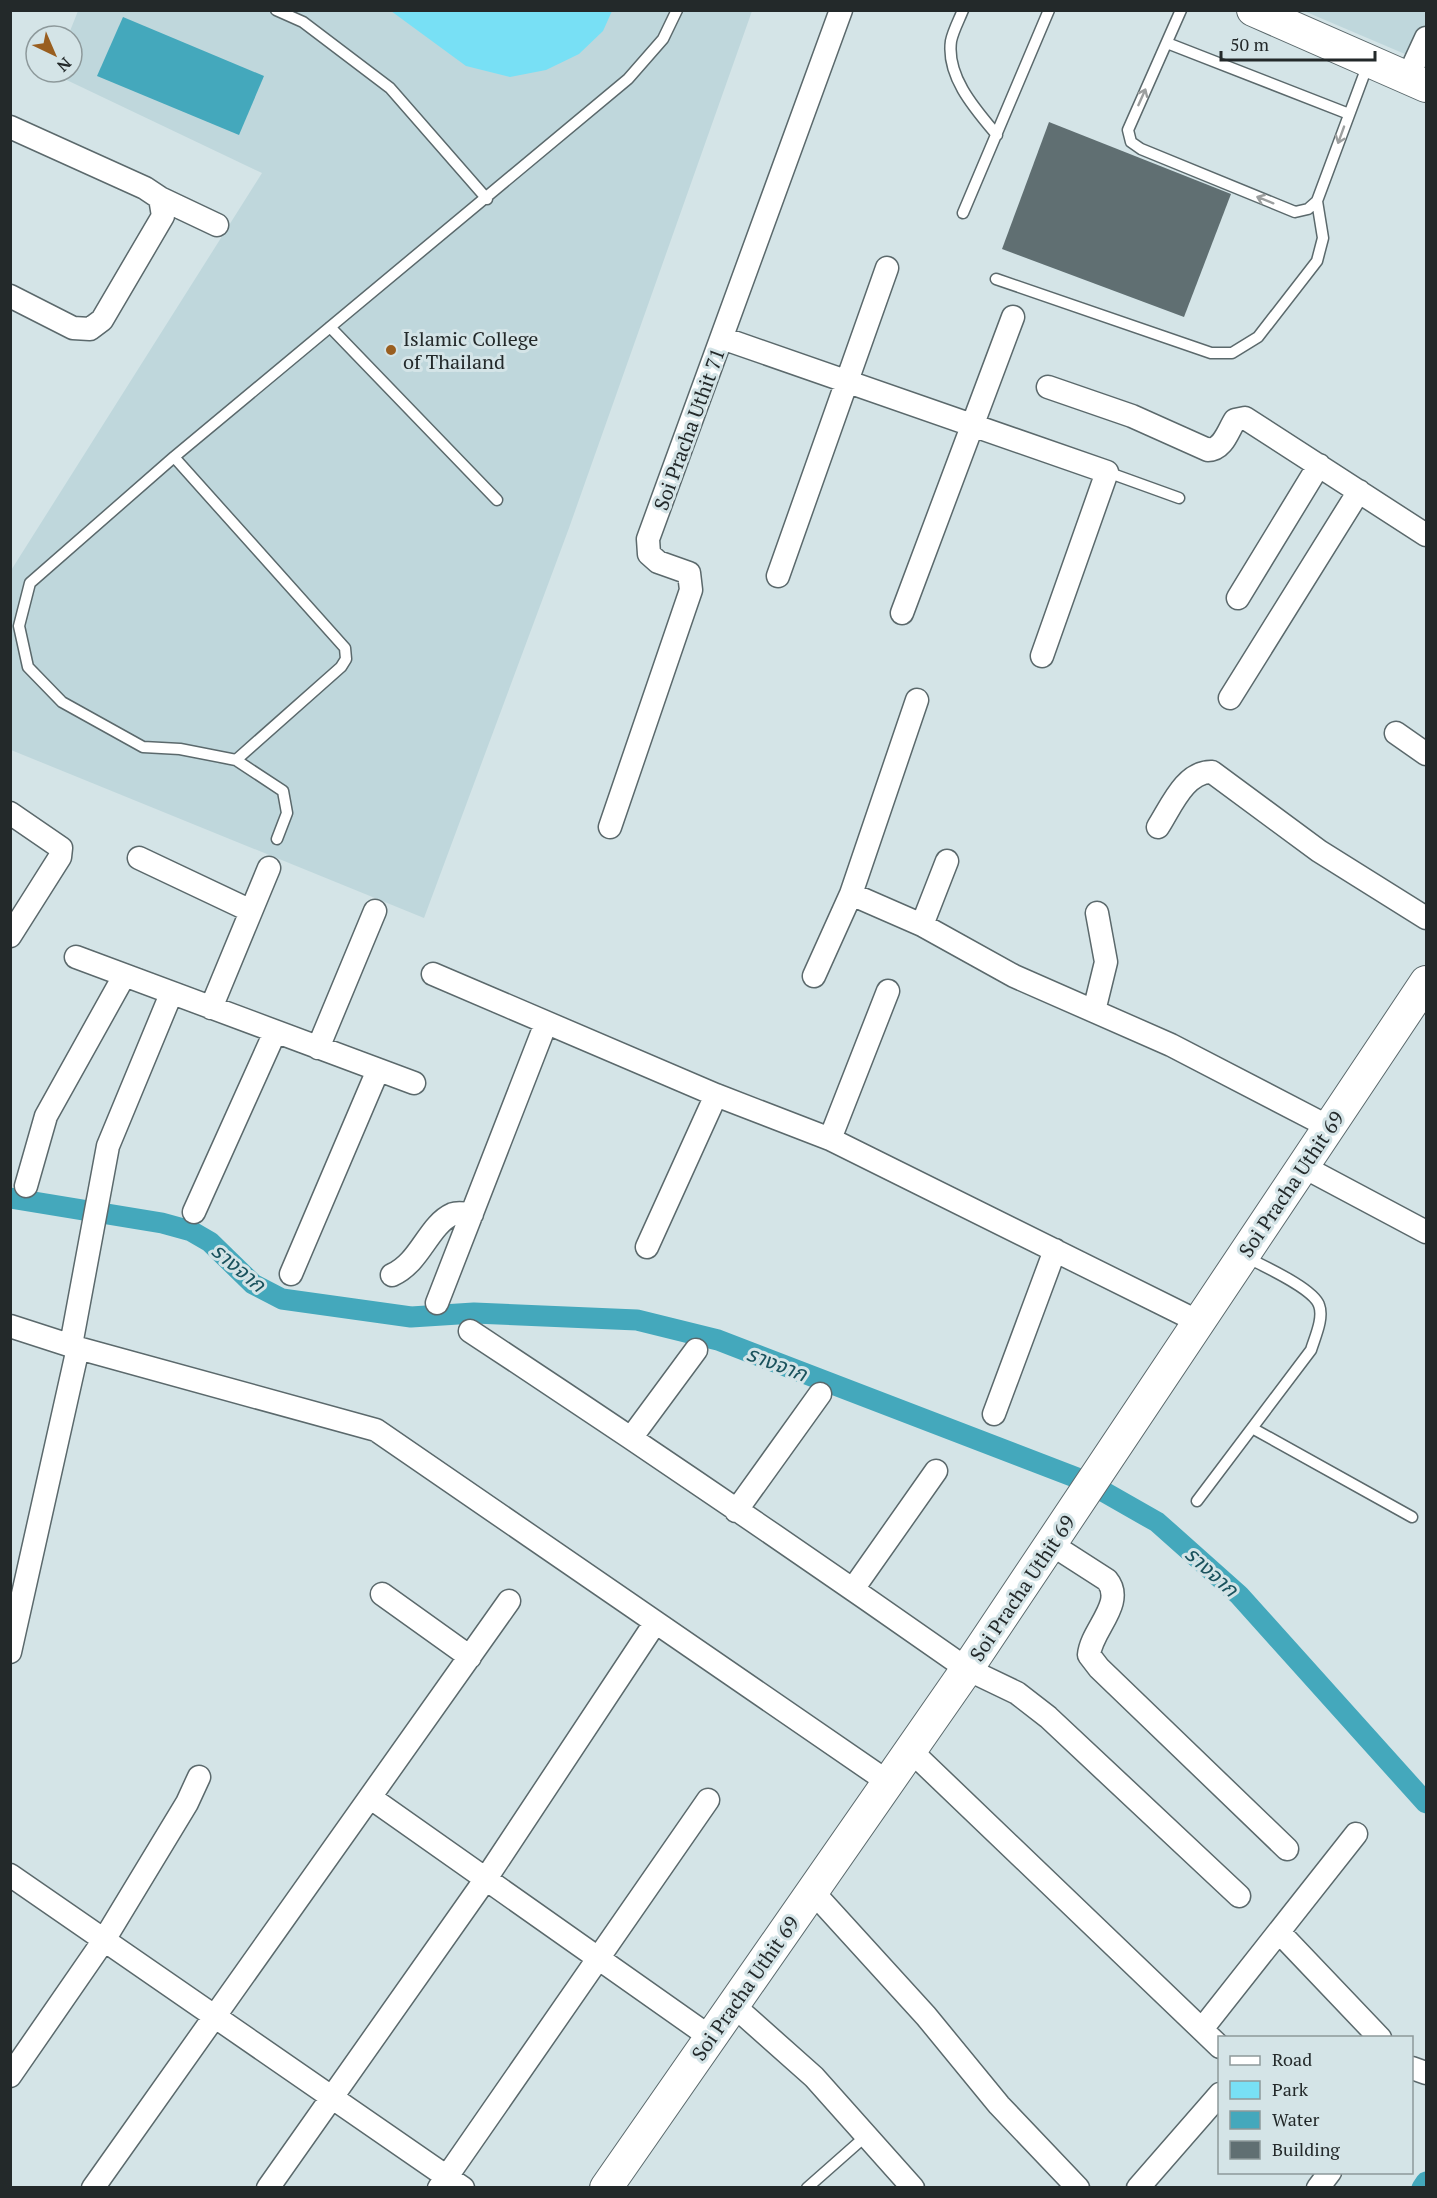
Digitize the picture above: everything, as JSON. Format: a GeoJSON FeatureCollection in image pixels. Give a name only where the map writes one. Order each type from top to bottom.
{"type":"FeatureCollection","features":[{"type":"Feature","properties":{"kind":"street","name":"Soi Pracha Uthit 71"},"geometry":{"type":"LineString","coordinates":[[610,827],[691,590],[689,573],[658,562],[649,554],[648,539],[841,10]]}},
{"type":"Feature","properties":{"kind":"street"},"geometry":{"type":"LineString","coordinates":[[1253,10],[1417,82],[1426,38]]}},
{"type":"Feature","properties":{"kind":"street"},"geometry":{"type":"LineString","coordinates":[[10,127],[145,188],[160,198],[217,225]]}},
{"type":"Feature","properties":{"kind":"street"},"geometry":{"type":"LineString","coordinates":[[10,296],[72,328],[90,329],[102,320],[163,216],[160,198]]}},
{"type":"Feature","properties":{"kind":"street"},"geometry":{"type":"LineString","coordinates":[[778,576],[886,268]]}},
{"type":"Feature","properties":{"kind":"street"},"geometry":{"type":"LineString","coordinates":[[902,613],[1013,317]]}},
{"type":"Feature","properties":{"kind":"street"},"geometry":{"type":"LineString","coordinates":[[722,338],[1107,472],[1042,656]]}},
{"type":"Feature","properties":{"kind":"street"},"geometry":{"type":"LineString","coordinates":[[1048,387],[1132,416],[1208,450],[1215,450],[1220,446],[1235,420],[1245,418],[1426,535]]}},
{"type":"Feature","properties":{"kind":"street"},"geometry":{"type":"LineString","coordinates":[[1238,598],[1319,465]]}},
{"type":"Feature","properties":{"kind":"street"},"geometry":{"type":"LineString","coordinates":[[1230,698],[1359,491]]}},
{"type":"Feature","properties":{"kind":"street"},"geometry":{"type":"LineString","coordinates":[[814,976],[851,894],[916,700]]}},
{"type":"Feature","properties":{"kind":"street"},"geometry":{"type":"LineString","coordinates":[[1396,733],[1426,754]]}},
{"type":"Feature","properties":{"kind":"street"},"geometry":{"type":"LineString","coordinates":[[1158,827],[1189,780],[1201,771],[1212,772],[1319,850],[1426,918]]}},
{"type":"Feature","properties":{"kind":"street"},"geometry":{"type":"LineString","coordinates":[[10,813],[61,848],[60,857],[10,936]]}},
{"type":"Feature","properties":{"kind":"street"},"geometry":{"type":"LineString","coordinates":[[139,858],[251,911]]}},
{"type":"Feature","properties":{"kind":"street"},"geometry":{"type":"LineString","coordinates":[[922,925],[947,861]]}},
{"type":"Feature","properties":{"kind":"street"},"geometry":{"type":"LineString","coordinates":[[211,1008],[269,868]]}},
{"type":"Feature","properties":{"kind":"street"},"geometry":{"type":"LineString","coordinates":[[851,894],[922,925],[1014,976],[1171,1045],[1329,1127]]}},
{"type":"Feature","properties":{"kind":"street"},"geometry":{"type":"LineString","coordinates":[[318,1048],[375,911]]}},
{"type":"Feature","properties":{"kind":"street"},"geometry":{"type":"LineString","coordinates":[[1094,1011],[1106,962],[1097,913]]}},
{"type":"Feature","properties":{"kind":"street"},"geometry":{"type":"LineString","coordinates":[[76,957],[414,1083]]}},
{"type":"Feature","properties":{"kind":"street"},"geometry":{"type":"LineString","coordinates":[[433,974],[716,1095],[830,1139],[1199,1322]]}},
{"type":"Feature","properties":{"kind":"street"},"geometry":{"type":"LineString","coordinates":[[26,1186],[46,1116],[124,976]]}},
{"type":"Feature","properties":{"kind":"street","name":"Soi Pracha Uthit 69"},"geometry":{"type":"LineString","coordinates":[[606,2187],[967,1670],[1426,982]]}},
{"type":"Feature","properties":{"kind":"street"},"geometry":{"type":"LineString","coordinates":[[830,1139],[888,991]]}},
{"type":"Feature","properties":{"kind":"street"},"geometry":{"type":"LineString","coordinates":[[10,1652],[74,1346],[108,1146],[171,994]]}},
{"type":"Feature","properties":{"kind":"street"},"geometry":{"type":"LineString","coordinates":[[437,1304],[546,1023]]}},
{"type":"Feature","properties":{"kind":"street"},"geometry":{"type":"LineString","coordinates":[[194,1212],[275,1032]]}},
{"type":"Feature","properties":{"kind":"street"},"geometry":{"type":"LineString","coordinates":[[291,1274],[378,1070]]}},
{"type":"Feature","properties":{"kind":"street"},"geometry":{"type":"LineString","coordinates":[[647,1246],[716,1095]]}},
{"type":"Feature","properties":{"kind":"street"},"geometry":{"type":"LineString","coordinates":[[1304,1167],[1426,1232]]}},
{"type":"Feature","properties":{"kind":"street"},"geometry":{"type":"LineString","coordinates":[[392,1275],[412,1261],[446,1219],[454,1213],[472,1214]]}},
{"type":"Feature","properties":{"kind":"street"},"geometry":{"type":"LineString","coordinates":[[994,1414],[1055,1250]]}},
{"type":"Feature","properties":{"kind":"street"},"geometry":{"type":"LineString","coordinates":[[10,1326],[376,1430],[888,1782]]}},
{"type":"Feature","properties":{"kind":"street"},"geometry":{"type":"LineString","coordinates":[[470,1331],[853,1589],[967,1670],[1017,1693],[1048,1716],[1239,1896]]}},
{"type":"Feature","properties":{"kind":"street"},"geometry":{"type":"LineString","coordinates":[[631,1438],[696,1350]]}},
{"type":"Feature","properties":{"kind":"street"},"geometry":{"type":"LineString","coordinates":[[736,1511],[820,1394]]}},
{"type":"Feature","properties":{"kind":"street"},"geometry":{"type":"LineString","coordinates":[[853,1589],[936,1471]]}},
{"type":"Feature","properties":{"kind":"street"},"geometry":{"type":"LineString","coordinates":[[1051,1544],[1107,1580],[1113,1587],[1113,1597],[1106,1615],[1090,1644],[1089,1654],[1099,1668],[1287,1849]]}},
{"type":"Feature","properties":{"kind":"street"},"geometry":{"type":"LineString","coordinates":[[382,1594],[470,1657]]}},
{"type":"Feature","properties":{"kind":"street"},"geometry":{"type":"LineString","coordinates":[[93,2187],[509,1601]]}},
{"type":"Feature","properties":{"kind":"street"},"geometry":{"type":"LineString","coordinates":[[268,2187],[485,1880],[656,1623]]}},
{"type":"Feature","properties":{"kind":"street"},"geometry":{"type":"LineString","coordinates":[[910,1750],[1218,2045]]}},
{"type":"Feature","properties":{"kind":"street"},"geometry":{"type":"LineString","coordinates":[[10,2076],[104,1940],[187,1803],[199,1777]]}},
{"type":"Feature","properties":{"kind":"street"},"geometry":{"type":"LineString","coordinates":[[370,1798],[710,2037]]}},
{"type":"Feature","properties":{"kind":"street"},"geometry":{"type":"LineString","coordinates":[[10,1875],[332,2096],[450,2184],[598,1959],[708,1800]]}},
{"type":"Feature","properties":{"kind":"street"},"geometry":{"type":"LineString","coordinates":[[1202,2029],[1356,1834]]}},
{"type":"Feature","properties":{"kind":"street"},"geometry":{"type":"LineString","coordinates":[[813,1892],[926,2016],[999,2105],[1078,2187]]}},
{"type":"Feature","properties":{"kind":"street"},"geometry":{"type":"LineString","coordinates":[[1279,1932],[1379,2036]]}},
{"type":"Feature","properties":{"kind":"street"},"geometry":{"type":"LineString","coordinates":[[733,2005],[814,2078],[914,2187]]}},
{"type":"Feature","properties":{"kind":"street"},"geometry":{"type":"LineString","coordinates":[[1138,2187],[1218,2096]]}},
{"type":"Feature","properties":{"kind":"street"},"geometry":{"type":"LineString","coordinates":[[1318,2187],[1328,2174]]}},
{"type":"Feature","properties":{"kind":"lane"},"geometry":{"type":"LineString","coordinates":[[276,10],[303,22],[390,88],[487,199]]}},
{"type":"Feature","properties":{"kind":"lane"},"geometry":{"type":"LineString","coordinates":[[277,839],[287,813],[284,791],[236,760],[180,749],[143,747],[62,702],[28,667],[19,626],[30,583],[174,457],[487,199],[628,79],[663,39],[676,10]]}},
{"type":"Feature","properties":{"kind":"lane"},"geometry":{"type":"LineString","coordinates":[[963,10],[951,42],[956,77],[970,103],[997,135]]}},
{"type":"Feature","properties":{"kind":"lane"},"geometry":{"type":"LineString","coordinates":[[963,213],[1049,10]]}},
{"type":"Feature","properties":{"kind":"lane"},"geometry":{"type":"LineString","coordinates":[[1181,10],[1128,130],[1133,145],[1295,212],[1308,209],[1317,201],[1369,61]]}},
{"type":"Feature","properties":{"kind":"lane"},"geometry":{"type":"LineString","coordinates":[[1167,43],[1349,114]]}},
{"type":"Feature","properties":{"kind":"lane"},"geometry":{"type":"LineString","coordinates":[[996,279],[1211,353],[1232,354],[1258,337],[1317,261],[1323,238],[1317,201]]}},
{"type":"Feature","properties":{"kind":"lane"},"geometry":{"type":"LineString","coordinates":[[330,327],[497,500]]}},
{"type":"Feature","properties":{"kind":"lane"},"geometry":{"type":"LineString","coordinates":[[174,457],[345,648],[346,659],[341,666],[236,760]]}},
{"type":"Feature","properties":{"kind":"lane"},"geometry":{"type":"LineString","coordinates":[[1107,472],[1179,498]]}},
{"type":"Feature","properties":{"kind":"lane"},"geometry":{"type":"LineString","coordinates":[[1197,1501],[1311,1350],[1320,1323],[1320,1306],[1314,1295],[1243,1255]]}},
{"type":"Feature","properties":{"kind":"lane"},"geometry":{"type":"LineString","coordinates":[[1252,1428],[1412,1517]]}},
{"type":"Feature","properties":{"kind":"lane"},"geometry":{"type":"LineString","coordinates":[[807,2187],[867,2135]]}},
{"type":"Feature","properties":{"kind":"shaded area","name":"Islamic College of Thailand"},"geometry":{"type":"Polygon","coordinates":[[[78,11],[752,11],[569,528],[424,918],[11,750],[10,572],[262,173],[75,84],[84,84],[84,24],[73,24],[78,11]]]}},
{"type":"Feature","properties":{"kind":"shaded area"},"geometry":{"type":"Polygon","coordinates":[[[1304,11],[1426,11],[1426,63],[1304,11]]]}},
{"type":"Feature","properties":{"kind":"green space"},"geometry":{"type":"Polygon","coordinates":[[[391,11],[612,11],[603,31],[579,54],[546,70],[510,77],[466,66],[391,11]]]}},
{"type":"Feature","properties":{"kind":"water"},"geometry":{"type":"Polygon","coordinates":[[[123,17],[264,76],[239,135],[97,76],[123,17]]]}},
{"type":"Feature","properties":{"kind":"building"},"geometry":{"type":"Polygon","coordinates":[[[1049,122],[1231,194],[1184,317],[1002,249],[1049,122]]]}},
{"type":"Feature","properties":{"kind":"waterway","name":"รางจาก"},"geometry":{"type":"LineString","coordinates":[[10,1198],[162,1223],[191,1231],[210,1242],[253,1284],[282,1299],[411,1317],[474,1313],[637,1320],[718,1340],[1085,1481],[1157,1522],[1239,1595],[1426,1803]]}},
{"type":"Feature","properties":{"kind":"waterway"},"geometry":{"type":"LineString","coordinates":[[1422,2188],[1426,2182]]}},
{"type":"Feature","properties":{"kind":"place","name":"Islamic College of Thailand"},"geometry":{"type":"Point","coordinates":[391,350]}}]}
